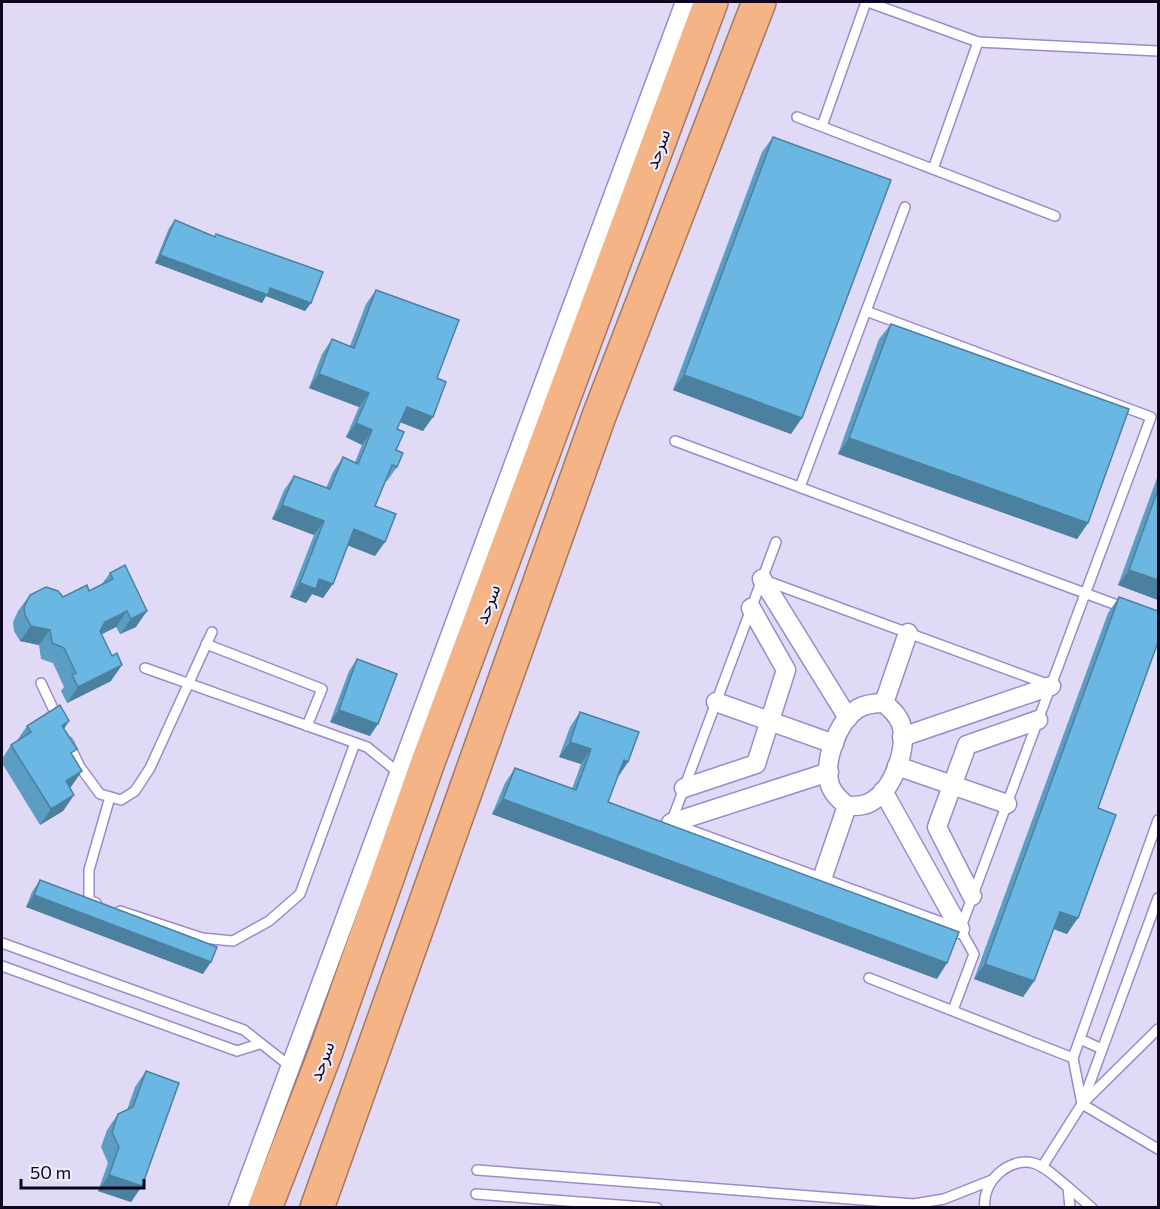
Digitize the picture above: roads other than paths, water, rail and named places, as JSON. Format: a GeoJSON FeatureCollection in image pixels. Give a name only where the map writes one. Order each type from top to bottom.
{"type":"FeatureCollection","features":[{"type":"Feature","properties":{"kind":"highway","name":"سرحد"},"geometry":{"type":"LineString","coordinates":[[265,1208],[325,1054],[432,751],[711,2]]}},
{"type":"Feature","properties":{"kind":"highway"},"geometry":{"type":"LineString","coordinates":[[317,1208],[599,416],[759,2]]}},
{"type":"Feature","properties":{"kind":"street"},"geometry":{"type":"LineString","coordinates":[[238,1208],[685,2]]}},
{"type":"Feature","properties":{"kind":"street"},"geometry":{"type":"LineString","coordinates":[[762,579],[848,718]]}},
{"type":"Feature","properties":{"kind":"street"},"geometry":{"type":"LineString","coordinates":[[684,788],[756,764],[786,670],[751,608]]}},
{"type":"Feature","properties":{"kind":"street"},"geometry":{"type":"LineString","coordinates":[[884,703],[908,633]]}},
{"type":"Feature","properties":{"kind":"street"},"geometry":{"type":"LineString","coordinates":[[902,737],[1051,686]]}},
{"type":"Feature","properties":{"kind":"street"},"geometry":{"type":"LineString","coordinates":[[716,702],[834,744]]}},
{"type":"Feature","properties":{"kind":"street"},"geometry":{"type":"LineString","coordinates":[[884,703],[894,712],[901,724],[902,737],[897,766],[883,791],[874,800],[862,806],[847,806],[836,797],[830,785],[829,772],[834,744],[848,718],[857,709],[869,704],[884,703]]}},
{"type":"Feature","properties":{"kind":"street"},"geometry":{"type":"LineString","coordinates":[[972,896],[937,827],[967,745],[1038,720]]}},
{"type":"Feature","properties":{"kind":"street"},"geometry":{"type":"LineString","coordinates":[[897,766],[1006,804]]}},
{"type":"Feature","properties":{"kind":"street"},"geometry":{"type":"LineString","coordinates":[[671,823],[829,772]]}},
{"type":"Feature","properties":{"kind":"street"},"geometry":{"type":"LineString","coordinates":[[883,791],[960,930]]}},
{"type":"Feature","properties":{"kind":"street"},"geometry":{"type":"LineString","coordinates":[[822,879],[847,806]]}},
{"type":"Feature","properties":{"kind":"lane"},"geometry":{"type":"LineString","coordinates":[[822,126],[867,2],[978,42],[1158,51]]}},
{"type":"Feature","properties":{"kind":"lane"},"geometry":{"type":"LineString","coordinates":[[933,169],[978,42]]}},
{"type":"Feature","properties":{"kind":"lane"},"geometry":{"type":"LineString","coordinates":[[797,117],[1055,216]]}},
{"type":"Feature","properties":{"kind":"lane"},"geometry":{"type":"LineString","coordinates":[[800,487],[904,207]]}},
{"type":"Feature","properties":{"kind":"lane"},"geometry":{"type":"LineString","coordinates":[[866,311],[1151,417],[960,930]]}},
{"type":"Feature","properties":{"kind":"lane"},"geometry":{"type":"LineString","coordinates":[[675,441],[1138,612]]}},
{"type":"Feature","properties":{"kind":"lane"},"geometry":{"type":"LineString","coordinates":[[776,542],[671,823],[960,930],[974,954],[953,1010]]}},
{"type":"Feature","properties":{"kind":"lane"},"geometry":{"type":"LineString","coordinates":[[762,579],[1051,686]]}},
{"type":"Feature","properties":{"kind":"lane"},"geometry":{"type":"LineString","coordinates":[[65,735],[80,767],[100,794],[121,800],[135,791],[150,768],[212,632]]}},
{"type":"Feature","properties":{"kind":"lane"},"geometry":{"type":"LineString","coordinates":[[206,644],[322,688],[307,726]]}},
{"type":"Feature","properties":{"kind":"lane"},"geometry":{"type":"LineString","coordinates":[[145,668],[367,747],[399,773]]}},
{"type":"Feature","properties":{"kind":"lane"},"geometry":{"type":"LineString","coordinates":[[41,683],[61,725]]}},
{"type":"Feature","properties":{"kind":"lane"},"geometry":{"type":"LineString","coordinates":[[110,797],[88,870],[88,900],[202,938],[233,942],[269,921],[300,894],[355,743]]}},
{"type":"Feature","properties":{"kind":"lane"},"geometry":{"type":"LineString","coordinates":[[1158,820],[1073,1058],[1082,1104],[1158,1149]]}},
{"type":"Feature","properties":{"kind":"lane"},"geometry":{"type":"LineString","coordinates":[[1042,1167],[1082,1104],[1158,898]]}},
{"type":"Feature","properties":{"kind":"lane"},"geometry":{"type":"LineString","coordinates":[[2,943],[244,1030],[291,1067]]}},
{"type":"Feature","properties":{"kind":"lane"},"geometry":{"type":"LineString","coordinates":[[2,966],[237,1051],[259,1044]]}},
{"type":"Feature","properties":{"kind":"lane"},"geometry":{"type":"LineString","coordinates":[[869,978],[1073,1058]]}},
{"type":"Feature","properties":{"kind":"lane"},"geometry":{"type":"LineString","coordinates":[[1082,1104],[1158,1029]]}},
{"type":"Feature","properties":{"kind":"lane"},"geometry":{"type":"LineString","coordinates":[[1080,1040],[1102,1049]]}},
{"type":"Feature","properties":{"kind":"lane"},"geometry":{"type":"LineString","coordinates":[[477,1170],[843,1203],[914,1204],[944,1199],[992,1180],[1014,1164],[1032,1162],[1042,1167],[1092,1208]]}},
{"type":"Feature","properties":{"kind":"lane"},"geometry":{"type":"LineString","coordinates":[[985,1208],[986,1190],[992,1180]]}},
{"type":"Feature","properties":{"kind":"lane"},"geometry":{"type":"LineString","coordinates":[[1068,1187],[1070,1208]]}},
{"type":"Feature","properties":{"kind":"lane"},"geometry":{"type":"LineString","coordinates":[[476,1194],[657,1208]]}}]}
